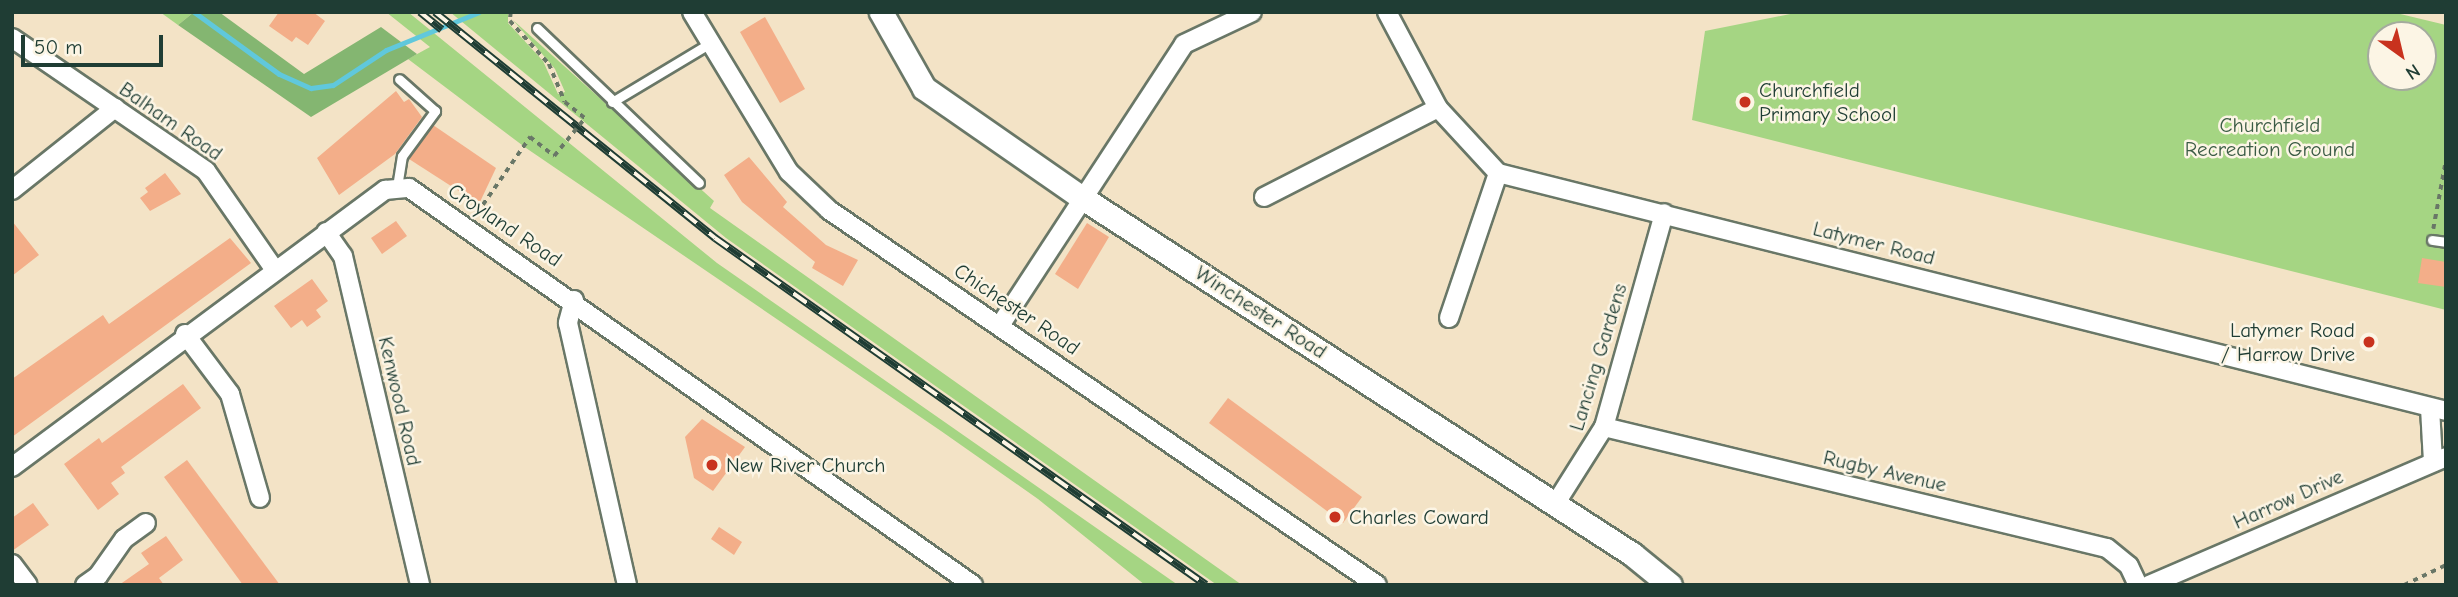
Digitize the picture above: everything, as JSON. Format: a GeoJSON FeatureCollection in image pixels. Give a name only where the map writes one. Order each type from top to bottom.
{"type":"FeatureCollection","features":[{"type":"Feature","properties":{"kind":"street","name":"Chichester Road"},"geometry":{"type":"LineString","coordinates":[[692,12],[773,150],[808,192],[1377,585]]}},
{"type":"Feature","properties":{"kind":"street","name":"Winchester Road"},"geometry":{"type":"LineString","coordinates":[[881,12],[924,88],[1081,197],[1554,506],[1632,554],[1670,585]]}},
{"type":"Feature","properties":{"kind":"street"},"geometry":{"type":"LineString","coordinates":[[1001,324],[1081,197],[1184,44],[1252,12]]}},
{"type":"Feature","properties":{"kind":"street"},"geometry":{"type":"LineString","coordinates":[[1387,12],[1438,108],[1498,173],[1449,318]]}},
{"type":"Feature","properties":{"kind":"street","name":"Balham Road"},"geometry":{"type":"LineString","coordinates":[[12,38],[218,183],[274,269]]}},
{"type":"Feature","properties":{"kind":"street"},"geometry":{"type":"LineString","coordinates":[[12,190],[115,108]]}},
{"type":"Feature","properties":{"kind":"street"},"geometry":{"type":"LineString","coordinates":[[1264,197],[1438,108]]}},
{"type":"Feature","properties":{"kind":"street","name":"Latymer Road"},"geometry":{"type":"LineString","coordinates":[[1498,173],[2438,410],[2439,460]]}},
{"type":"Feature","properties":{"kind":"street"},"geometry":{"type":"LineString","coordinates":[[12,467],[274,269],[385,190],[397,187]]}},
{"type":"Feature","properties":{"kind":"street","name":"Croyland Road"},"geometry":{"type":"LineString","coordinates":[[397,187],[409,188],[574,300],[973,585]]}},
{"type":"Feature","properties":{"kind":"street","name":"Lancing Gardens"},"geometry":{"type":"LineString","coordinates":[[1554,506],[1604,427],[1664,213]]}},
{"type":"Feature","properties":{"kind":"street","name":"Kenwood Road"},"geometry":{"type":"LineString","coordinates":[[327,233],[342,256],[420,585]]}},
{"type":"Feature","properties":{"kind":"street"},"geometry":{"type":"LineString","coordinates":[[574,300],[568,323],[627,585]]}},
{"type":"Feature","properties":{"kind":"street"},"geometry":{"type":"LineString","coordinates":[[185,334],[230,394],[260,498]]}},
{"type":"Feature","properties":{"kind":"street","name":"Rugby Avenue"},"geometry":{"type":"LineString","coordinates":[[1604,427],[2107,548],[2129,566],[2138,585]]}},
{"type":"Feature","properties":{"kind":"street","name":"Harrow Drive"},"geometry":{"type":"LineString","coordinates":[[2149,585],[2439,460]]}},
{"type":"Feature","properties":{"kind":"street"},"geometry":{"type":"LineString","coordinates":[[85,585],[98,576],[124,539],[146,523]]}},
{"type":"Feature","properties":{"kind":"street"},"geometry":{"type":"LineString","coordinates":[[12,564],[28,585]]}},
{"type":"Feature","properties":{"kind":"lane"},"geometry":{"type":"LineString","coordinates":[[537,28],[699,183]]}},
{"type":"Feature","properties":{"kind":"lane"},"geometry":{"type":"LineString","coordinates":[[612,102],[709,43]]}},
{"type":"Feature","properties":{"kind":"lane"},"geometry":{"type":"LineString","coordinates":[[397,187],[402,156],[435,111],[399,79]]}},
{"type":"Feature","properties":{"kind":"lane"},"geometry":{"type":"LineString","coordinates":[[2432,240],[2446,242]]}},
{"type":"Feature","properties":{"kind":"path"},"geometry":{"type":"LineString","coordinates":[[467,228],[530,137],[554,156],[585,118],[562,93],[549,64],[510,21],[511,12]]}},
{"type":"Feature","properties":{"kind":"path"},"geometry":{"type":"LineString","coordinates":[[2432,240],[2446,159]]}},
{"type":"Feature","properties":{"kind":"path"},"geometry":{"type":"LineString","coordinates":[[2404,585],[2446,565]]}},
{"type":"Feature","properties":{"kind":"green space"},"geometry":{"type":"Polygon","coordinates":[[[160,12],[194,12],[178,25],[160,12]]]}},
{"type":"Feature","properties":{"kind":"green space"},"geometry":{"type":"Polygon","coordinates":[[[194,12],[219,12],[304,74],[381,27],[417,54],[311,117],[178,25],[194,12]]]}},
{"type":"Feature","properties":{"kind":"green space"},"geometry":{"type":"Polygon","coordinates":[[[386,12],[408,12],[717,263],[1178,585],[1145,585],[1038,499],[526,148],[408,59],[430,47],[386,12]]]}},
{"type":"Feature","properties":{"kind":"green space"},"geometry":{"type":"Polygon","coordinates":[[[450,12],[508,12],[508,23],[543,61],[558,94],[565,92],[555,69],[513,20],[714,201],[710,208],[1242,585],[1217,585],[726,238],[450,12]]]}},
{"type":"Feature","properties":{"kind":"green space","name":"Churchfield Recreation Ground"},"geometry":{"type":"Polygon","coordinates":[[[1800,12],[2392,12],[2429,21],[2367,21],[2367,91],[2437,91],[2437,23],[2446,25],[2446,310],[1692,120],[1705,31],[1800,12]]]}},
{"type":"Feature","properties":{"kind":"building"},"geometry":{"type":"Polygon","coordinates":[[[279,12],[313,12],[325,21],[308,45],[296,37],[292,42],[269,26],[279,12]]]}},
{"type":"Feature","properties":{"kind":"building"},"geometry":{"type":"Polygon","coordinates":[[[765,17],[805,89],[780,103],[740,32],[765,17]]]}},
{"type":"Feature","properties":{"kind":"building"},"geometry":{"type":"Polygon","coordinates":[[[396,91],[404,102],[409,99],[422,117],[395,154],[339,195],[317,158],[396,91]]]}},
{"type":"Feature","properties":{"kind":"building"},"geometry":{"type":"Polygon","coordinates":[[[433,125],[496,168],[479,204],[409,159],[433,125]]]}},
{"type":"Feature","properties":{"kind":"building"},"geometry":{"type":"Polygon","coordinates":[[[749,157],[787,202],[783,207],[826,245],[858,260],[843,286],[812,268],[815,262],[742,202],[724,175],[749,157]]]}},
{"type":"Feature","properties":{"kind":"building"},"geometry":{"type":"Polygon","coordinates":[[[165,173],[181,194],[150,211],[140,198],[148,192],[145,188],[165,173]]]}},
{"type":"Feature","properties":{"kind":"building"},"geometry":{"type":"Polygon","coordinates":[[[12,221],[39,255],[12,276],[12,221]]]}},
{"type":"Feature","properties":{"kind":"building"},"geometry":{"type":"Polygon","coordinates":[[[396,221],[407,236],[382,254],[371,238],[396,221]]]}},
{"type":"Feature","properties":{"kind":"building"},"geometry":{"type":"Polygon","coordinates":[[[1087,223],[1109,237],[1078,289],[1055,274],[1087,223]]]}},
{"type":"Feature","properties":{"kind":"building"},"geometry":{"type":"Polygon","coordinates":[[[230,238],[251,263],[12,437],[12,379],[103,315],[109,324],[230,238]]]}},
{"type":"Feature","properties":{"kind":"building"},"geometry":{"type":"Polygon","coordinates":[[[2422,258],[2446,262],[2446,287],[2418,283],[2422,258]]]}},
{"type":"Feature","properties":{"kind":"building"},"geometry":{"type":"Polygon","coordinates":[[[312,279],[328,301],[316,310],[321,317],[307,327],[302,320],[291,328],[274,306],[312,279]]]}},
{"type":"Feature","properties":{"kind":"building"},"geometry":{"type":"Polygon","coordinates":[[[183,384],[201,408],[121,467],[125,473],[111,483],[119,494],[98,510],[64,464],[99,438],[102,443],[183,384]]]}},
{"type":"Feature","properties":{"kind":"building"},"geometry":{"type":"Polygon","coordinates":[[[1228,398],[1362,497],[1343,523],[1209,423],[1228,398]]]}},
{"type":"Feature","properties":{"kind":"building","name":"New River Church"},"geometry":{"type":"Polygon","coordinates":[[[702,419],[745,447],[713,491],[694,478],[685,437],[702,419]]]}},
{"type":"Feature","properties":{"kind":"building"},"geometry":{"type":"Polygon","coordinates":[[[187,460],[280,585],[243,585],[164,477],[187,460]]]}},
{"type":"Feature","properties":{"kind":"building"},"geometry":{"type":"Polygon","coordinates":[[[33,503],[49,525],[12,551],[12,518],[33,503]]]}},
{"type":"Feature","properties":{"kind":"building"},"geometry":{"type":"Polygon","coordinates":[[[719,527],[742,542],[734,555],[711,539],[719,527]]]}},
{"type":"Feature","properties":{"kind":"building"},"geometry":{"type":"Polygon","coordinates":[[[166,536],[183,560],[159,578],[164,585],[119,585],[149,564],[141,553],[166,536]]]}},
{"type":"Feature","properties":{"kind":"waterway"},"geometry":{"type":"LineString","coordinates":[[194,12],[279,74],[311,88],[333,85],[386,50],[479,12]]}},
{"type":"Feature","properties":{"kind":"railway"},"geometry":{"type":"LineString","coordinates":[[420,12],[442,30]]}},
{"type":"Feature","properties":{"kind":"railway"},"geometry":{"type":"LineString","coordinates":[[435,12],[715,238],[1206,585]]}},
{"type":"Feature","properties":{"kind":"place","name":"Churchfield Primary School"},"geometry":{"type":"Point","coordinates":[1745,102]}},
{"type":"Feature","properties":{"kind":"place","name":"Latymer Road / Harrow Drive"},"geometry":{"type":"Point","coordinates":[2369,342]}},
{"type":"Feature","properties":{"kind":"place","name":"New River Church"},"geometry":{"type":"Point","coordinates":[712,465]}},
{"type":"Feature","properties":{"kind":"place","name":"Charles Coward"},"geometry":{"type":"Point","coordinates":[1335,517]}}]}
